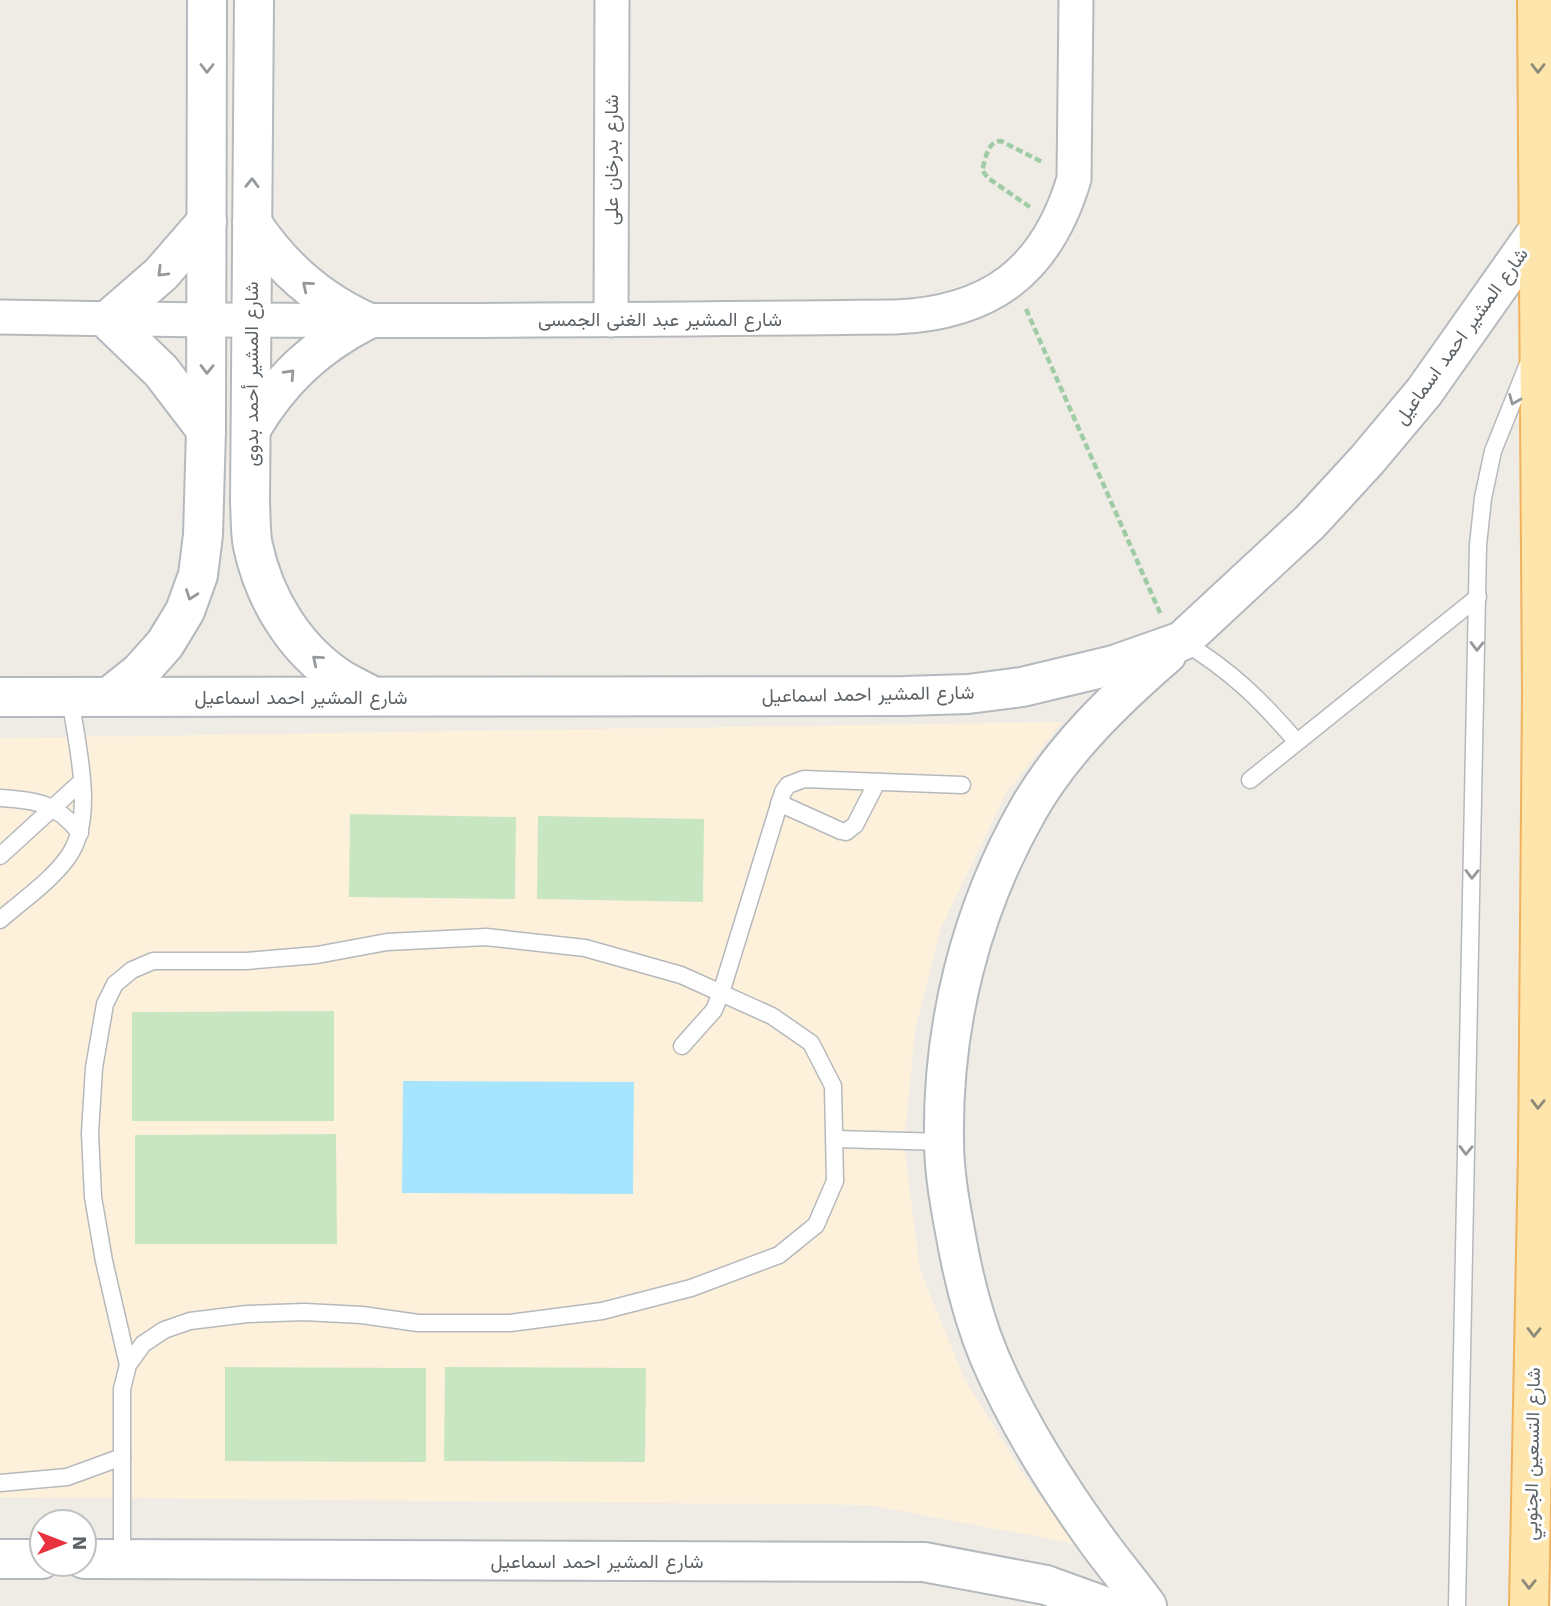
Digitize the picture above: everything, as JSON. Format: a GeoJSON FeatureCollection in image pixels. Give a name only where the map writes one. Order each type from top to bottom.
{"type":"FeatureCollection","features":[{"type":"Feature","properties":{"kind":"main road"},"geometry":{"type":"LineString","coordinates":[[110,696],[140,673],[165,644],[185,611],[198,575],[203,535],[206,430],[207,0]]}},
{"type":"Feature","properties":{"kind":"main road","name":"شارع المشير أحمد بدوى"},"geometry":{"type":"LineString","coordinates":[[254,0],[250,503],[253,544],[263,583],[282,620],[307,652],[338,678],[374,697]]}},
{"type":"Feature","properties":{"kind":"main road","name":"شارع التسعين الجنوبي"},"geometry":{"type":"LineString","coordinates":[[1529,1606],[1538,1152],[1542,722],[1537,0]]}},
{"type":"Feature","properties":{"kind":"main road"},"geometry":{"type":"LineString","coordinates":[[206,430],[161,371],[108,320],[161,274],[207,221]]}},
{"type":"Feature","properties":{"kind":"main road"},"geometry":{"type":"LineString","coordinates":[[252,223],[266,244],[301,281],[320,297],[365,321]]}},
{"type":"Feature","properties":{"kind":"main road","name":"شارع المشير احمد اسماعيل"},"geometry":{"type":"LineString","coordinates":[[0,697],[904,696],[1022,687],[1114,665],[1182,641],[1310,522],[1424,392],[1539,229]]}},
{"type":"Feature","properties":{"kind":"main road"},"geometry":{"type":"LineString","coordinates":[[251,429],[272,395],[299,365],[341,333],[365,321]]}},
{"type":"Feature","properties":{"kind":"main road"},"geometry":{"type":"LineString","coordinates":[[1147,1606],[1099,1544],[1023,1428],[989,1355],[964,1278],[949,1199],[944,1142],[950,1038],[965,959],[991,882],[1029,808],[1070,751],[1128,687],[1182,641]]}},
{"type":"Feature","properties":{"kind":"main road"},"geometry":{"type":"LineString","coordinates":[[1072,676],[1086,681],[1096,691],[1100,705],[1097,719]]}},
{"type":"Feature","properties":{"kind":"main road"},"geometry":{"type":"LineString","coordinates":[[1046,1585],[1084,1573],[1096,1561],[1099,1544]]}},
{"type":"Feature","properties":{"kind":"main road"},"geometry":{"type":"LineString","coordinates":[[0,1559],[28,1559]]}},
{"type":"Feature","properties":{"kind":"main road","name":"شارع المشير احمد اسماعيل"},"geometry":{"type":"LineString","coordinates":[[98,1559],[924,1562],[1046,1585],[1104,1606]]}},
{"type":"Feature","properties":{"kind":"street","name":"شارع بدرخان على"},"geometry":{"type":"LineString","coordinates":[[611,320],[612,0]]}},
{"type":"Feature","properties":{"kind":"street","name":"شارع المشير عبد الغنى الجمسى"},"geometry":{"type":"LineString","coordinates":[[0,317],[251,322],[611,320],[926,316],[957,309],[986,297],[1013,279],[1038,254],[1057,225],[1074,179],[1076,0]]}},
{"type":"Feature","properties":{"kind":"lane"},"geometry":{"type":"LineString","coordinates":[[1457,1606],[1480,521],[1493,451],[1539,336]]}},
{"type":"Feature","properties":{"kind":"lane"},"geometry":{"type":"LineString","coordinates":[[1250,780],[1478,597]]}},
{"type":"Feature","properties":{"kind":"lane"},"geometry":{"type":"LineString","coordinates":[[1182,641],[1215,661],[1245,686],[1296,741]]}},
{"type":"Feature","properties":{"kind":"lane"},"geometry":{"type":"LineString","coordinates":[[0,920],[52,875],[69,856],[80,833],[84,807],[70,697]]}},
{"type":"Feature","properties":{"kind":"lane"},"geometry":{"type":"LineString","coordinates":[[682,1046],[714,1010],[721,993],[779,803],[788,785],[796,780],[962,785]]}},
{"type":"Feature","properties":{"kind":"lane"},"geometry":{"type":"LineString","coordinates":[[0,856],[81,782]]}},
{"type":"Feature","properties":{"kind":"lane"},"geometry":{"type":"LineString","coordinates":[[779,803],[846,832],[855,825],[877,782]]}},
{"type":"Feature","properties":{"kind":"lane"},"geometry":{"type":"LineString","coordinates":[[0,798],[31,800],[54,807],[69,818],[80,833]]}},
{"type":"Feature","properties":{"kind":"lane"},"geometry":{"type":"LineString","coordinates":[[122,1559],[122,1389],[128,1365],[143,1344],[164,1330],[190,1321],[247,1314],[304,1312],[362,1315],[418,1323],[510,1323],[602,1311],[691,1288],[779,1255],[816,1224],[835,1181],[834,1086],[811,1043],[772,1016],[681,975],[585,948],[486,937],[387,942],[317,955],[246,961],[153,961],[132,970],[115,984],[105,1004],[94,1068],[90,1133],[93,1197],[104,1261],[128,1365]]}},
{"type":"Feature","properties":{"kind":"lane"},"geometry":{"type":"LineString","coordinates":[[836,1139],[944,1142]]}},
{"type":"Feature","properties":{"kind":"lane"},"geometry":{"type":"LineString","coordinates":[[0,1483],[67,1477],[122,1457]]}},
{"type":"Feature","properties":{"kind":"path"},"geometry":{"type":"LineString","coordinates":[[1057,225],[984,175],[982,170],[990,144],[1001,141],[1074,179]]}},
{"type":"Feature","properties":{"kind":"path"},"geometry":{"type":"LineString","coordinates":[[1013,279],[1160,613],[1168,627],[1182,641]]}},
{"type":"Feature","properties":{"kind":"shaded area"},"geometry":{"type":"Polygon","coordinates":[[[1062,722],[1006,793],[941,928],[915,1030],[904,1145],[920,1270],[964,1378],[1021,1471],[1077,1544],[868,1505],[0,1497],[0,738],[1062,722]]]}},
{"type":"Feature","properties":{"kind":"green space"},"geometry":{"type":"Polygon","coordinates":[[[350,814],[516,817],[515,899],[349,897],[350,814]]]}},
{"type":"Feature","properties":{"kind":"green space"},"geometry":{"type":"Polygon","coordinates":[[[538,816],[704,819],[703,902],[537,899],[538,816]]]}},
{"type":"Feature","properties":{"kind":"green space"},"geometry":{"type":"Polygon","coordinates":[[[334,1011],[334,1121],[132,1121],[132,1012],[334,1011]]]}},
{"type":"Feature","properties":{"kind":"green space"},"geometry":{"type":"Polygon","coordinates":[[[336,1134],[337,1244],[135,1244],[135,1135],[336,1134]]]}},
{"type":"Feature","properties":{"kind":"green space"},"geometry":{"type":"Polygon","coordinates":[[[225,1367],[426,1368],[426,1462],[225,1461],[225,1367]]]}},
{"type":"Feature","properties":{"kind":"green space"},"geometry":{"type":"Polygon","coordinates":[[[445,1367],[646,1368],[645,1462],[444,1461],[445,1367]]]}},
{"type":"Feature","properties":{"kind":"water"},"geometry":{"type":"Polygon","coordinates":[[[403,1081],[634,1082],[633,1194],[402,1193],[403,1081]]]}}]}
